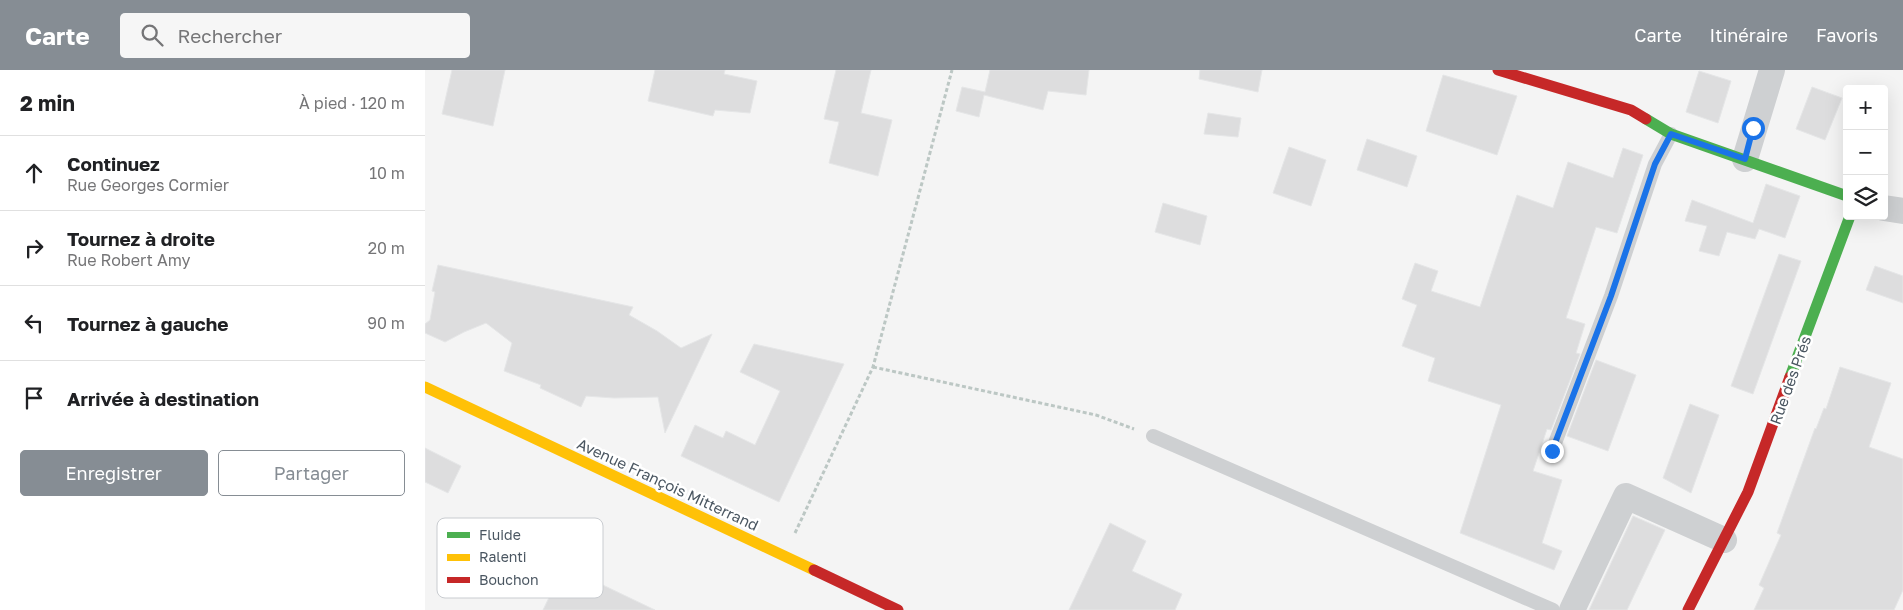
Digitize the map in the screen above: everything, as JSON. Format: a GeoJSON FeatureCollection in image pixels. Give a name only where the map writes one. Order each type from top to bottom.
{"type":"FeatureCollection","features":[{"type":"Feature","properties":{"kind":"street"},"geometry":{"type":"LineString","coordinates":[[1498,70],[1631,110],[1671,134],[1843,195]]}},
{"type":"Feature","properties":{"kind":"street"},"geometry":{"type":"LineString","coordinates":[[1745,159],[1772,70]]}},
{"type":"Feature","properties":{"kind":"street"},"geometry":{"type":"LineString","coordinates":[[1888,209],[1903,211]]}},
{"type":"Feature","properties":{"kind":"street","name":"Rue des Prés"},"geometry":{"type":"LineString","coordinates":[[1688,610],[1748,492],[1849,220]]}},
{"type":"Feature","properties":{"kind":"street","name":"Avenue François Mitterrand"},"geometry":{"type":"LineString","coordinates":[[425,387],[898,610]]}},
{"type":"Feature","properties":{"kind":"street"},"geometry":{"type":"LineString","coordinates":[[1572,610],[1626,496],[1724,540]]}},
{"type":"Feature","properties":{"kind":"lane"},"geometry":{"type":"LineString","coordinates":[[1552,451],[1611,296],[1655,164],[1671,134]]}},
{"type":"Feature","properties":{"kind":"lane"},"geometry":{"type":"LineString","coordinates":[[1153,436],[1553,610]]}},
{"type":"Feature","properties":{"kind":"path"},"geometry":{"type":"LineString","coordinates":[[784,556],[873,367],[952,70]]}},
{"type":"Feature","properties":{"kind":"path"},"geometry":{"type":"LineString","coordinates":[[873,367],[1096,415],[1153,436]]}},
{"type":"Feature","properties":{"kind":"building"},"geometry":{"type":"Polygon","coordinates":[[[452,70],[505,70],[493,126],[442,114],[452,70]]]}},
{"type":"Feature","properties":{"kind":"building"},"geometry":{"type":"Polygon","coordinates":[[[655,70],[725,70],[724,74],[757,81],[750,113],[715,110],[713,116],[648,101],[655,70]]]}},
{"type":"Feature","properties":{"kind":"building"},"geometry":{"type":"Polygon","coordinates":[[[836,70],[871,70],[861,113],[892,120],[878,176],[829,163],[839,122],[824,119],[836,70]]]}},
{"type":"Feature","properties":{"kind":"building"},"geometry":{"type":"Polygon","coordinates":[[[990,70],[1089,70],[1086,95],[1048,91],[1043,110],[984,95],[979,117],[956,111],[962,87],[985,92],[990,70]]]}},
{"type":"Feature","properties":{"kind":"building"},"geometry":{"type":"Polygon","coordinates":[[[1200,70],[1262,70],[1258,92],[1199,79],[1200,70]]]}},
{"type":"Feature","properties":{"kind":"building"},"geometry":{"type":"Polygon","coordinates":[[[1699,71],[1731,81],[1718,123],[1686,112],[1699,71]]]}},
{"type":"Feature","properties":{"kind":"building"},"geometry":{"type":"Polygon","coordinates":[[[1443,75],[1517,96],[1497,155],[1426,131],[1443,75]]]}},
{"type":"Feature","properties":{"kind":"building"},"geometry":{"type":"Polygon","coordinates":[[[1812,87],[1842,98],[1825,140],[1796,129],[1812,87]]]}},
{"type":"Feature","properties":{"kind":"building"},"geometry":{"type":"Polygon","coordinates":[[[1208,113],[1241,118],[1238,137],[1204,134],[1208,113]]]}},
{"type":"Feature","properties":{"kind":"building"},"geometry":{"type":"Polygon","coordinates":[[[1367,139],[1417,156],[1407,187],[1357,170],[1367,139]]]}},
{"type":"Feature","properties":{"kind":"building"},"geometry":{"type":"Polygon","coordinates":[[[1289,147],[1326,160],[1311,206],[1273,193],[1289,147]]]}},
{"type":"Feature","properties":{"kind":"building"},"geometry":{"type":"Polygon","coordinates":[[[1623,148],[1643,155],[1617,233],[1596,227],[1566,318],[1585,324],[1576,353],[1580,354],[1551,430],[1547,429],[1533,471],[1562,480],[1542,543],[1562,551],[1554,570],[1460,533],[1501,405],[1428,381],[1435,358],[1402,346],[1417,305],[1402,299],[1415,263],[1438,271],[1431,291],[1480,307],[1517,195],[1553,208],[1568,162],[1613,178],[1623,148]]]}},
{"type":"Feature","properties":{"kind":"building"},"geometry":{"type":"Polygon","coordinates":[[[1766,184],[1800,196],[1785,238],[1759,229],[1755,239],[1727,232],[1719,256],[1699,251],[1707,226],[1685,221],[1692,200],[1753,223],[1766,184]]]}},
{"type":"Feature","properties":{"kind":"building"},"geometry":{"type":"Polygon","coordinates":[[[1163,203],[1207,216],[1200,245],[1155,232],[1163,203]]]}},
{"type":"Feature","properties":{"kind":"building"},"geometry":{"type":"Polygon","coordinates":[[[1779,254],[1801,261],[1753,394],[1731,386],[1779,254]]]}},
{"type":"Feature","properties":{"kind":"building"},"geometry":{"type":"Polygon","coordinates":[[[438,265],[633,307],[629,315],[681,348],[712,334],[665,433],[658,397],[614,398],[586,396],[581,407],[540,388],[541,385],[504,371],[512,343],[486,323],[445,342],[425,333],[425,324],[430,320],[435,292],[432,291],[438,265]]]}},
{"type":"Feature","properties":{"kind":"building"},"geometry":{"type":"Polygon","coordinates":[[[1875,266],[1903,276],[1903,303],[1866,290],[1875,266]]]}},
{"type":"Feature","properties":{"kind":"building"},"geometry":{"type":"Polygon","coordinates":[[[754,344],[844,364],[779,502],[681,456],[695,425],[723,438],[726,431],[755,445],[780,391],[740,372],[754,344]]]}},
{"type":"Feature","properties":{"kind":"building"},"geometry":{"type":"Polygon","coordinates":[[[1596,360],[1636,375],[1608,451],[1567,436],[1596,360]]]}},
{"type":"Feature","properties":{"kind":"building"},"geometry":{"type":"Polygon","coordinates":[[[1840,367],[1891,383],[1869,447],[1903,459],[1903,590],[1894,610],[1754,610],[1764,588],[1759,585],[1781,535],[1777,533],[1815,428],[1824,408],[1826,409],[1840,367]]]}},
{"type":"Feature","properties":{"kind":"building"},"geometry":{"type":"Polygon","coordinates":[[[1690,404],[1719,415],[1691,493],[1663,478],[1690,404]]]}},
{"type":"Feature","properties":{"kind":"building"},"geometry":{"type":"Polygon","coordinates":[[[425,448],[461,466],[448,493],[425,482],[425,448]]]}},
{"type":"Feature","properties":{"kind":"building"},"geometry":{"type":"Polygon","coordinates":[[[1633,516],[1665,530],[1627,610],[1589,610],[1633,516]]]}},
{"type":"Feature","properties":{"kind":"building"},"geometry":{"type":"Polygon","coordinates":[[[1110,523],[1146,541],[1132,571],[1182,594],[1175,610],[1069,610],[1110,523]]]}},
{"type":"Feature","properties":{"kind":"building"},"geometry":{"type":"Polygon","coordinates":[[[603,585],[655,610],[543,610],[549,598],[603,598],[603,585]]]}},
{"type":"Feature","properties":{"kind":"traffic: fast"},"geometry":{"type":"LineString","coordinates":[[1646,119],[1671,134],[1843,195]]}},
{"type":"Feature","properties":{"kind":"traffic: fast"},"geometry":{"type":"LineString","coordinates":[[1790,377],[1849,220]]}},
{"type":"Feature","properties":{"kind":"traffic: slow"},"geometry":{"type":"LineString","coordinates":[[425,387],[814,570]]}},
{"type":"Feature","properties":{"kind":"traffic: jam"},"geometry":{"type":"LineString","coordinates":[[1498,70],[1631,110],[1646,119]]}},
{"type":"Feature","properties":{"kind":"traffic: jam"},"geometry":{"type":"LineString","coordinates":[[1688,610],[1748,492],[1790,377]]}},
{"type":"Feature","properties":{"kind":"traffic: jam"},"geometry":{"type":"LineString","coordinates":[[814,570],[898,610]]}},
{"type":"Feature","properties":{"kind":"route"},"geometry":{"type":"LineString","coordinates":[[1552,451],[1611,296],[1655,164],[1671,134],[1745,159],[1753,128]]}}]}
